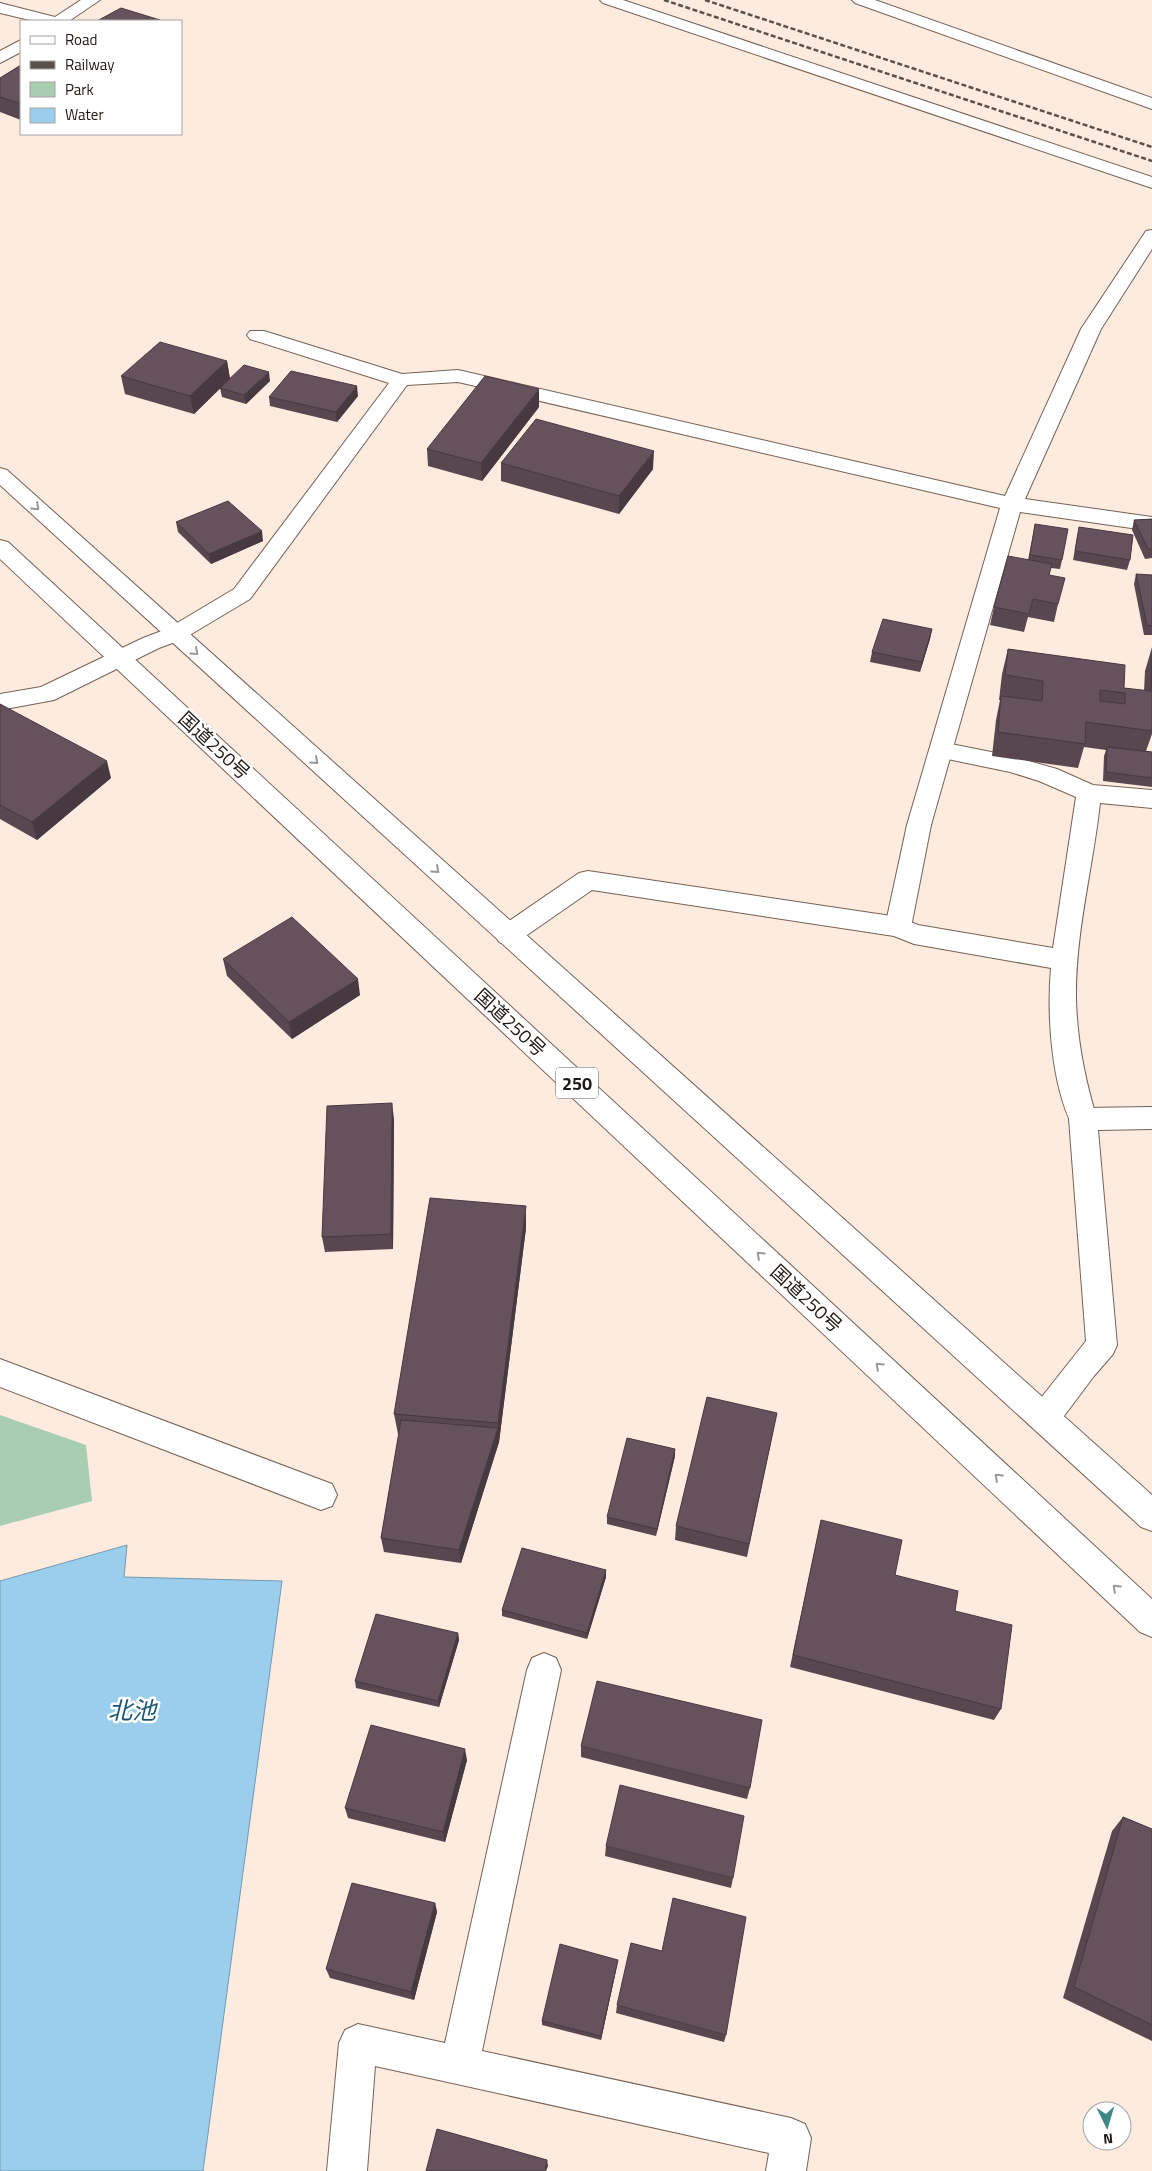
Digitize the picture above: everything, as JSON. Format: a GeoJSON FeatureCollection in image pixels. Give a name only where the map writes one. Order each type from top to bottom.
{"type":"FeatureCollection","features":[{"type":"Feature","properties":{"kind":"main road"},"geometry":{"type":"LineString","coordinates":[[61,20],[92,0]]}},
{"type":"Feature","properties":{"kind":"main road"},"geometry":{"type":"LineString","coordinates":[[608,0],[1021,137],[1152,183]]}},
{"type":"Feature","properties":{"kind":"main road"},"geometry":{"type":"LineString","coordinates":[[860,0],[1152,104]]}},
{"type":"Feature","properties":{"kind":"main road"},"geometry":{"type":"LineString","coordinates":[[0,8],[48,20]]}},
{"type":"Feature","properties":{"kind":"main road"},"geometry":{"type":"LineString","coordinates":[[0,58],[20,46]]}},
{"type":"Feature","properties":{"kind":"main road"},"geometry":{"type":"LineString","coordinates":[[898,927],[919,826],[1012,504],[1091,329],[1152,235]]}},
{"type":"Feature","properties":{"kind":"main road"},"geometry":{"type":"LineString","coordinates":[[257,335],[401,380],[458,376],[1012,504],[1152,524]]}},
{"type":"Feature","properties":{"kind":"main road"},"geometry":{"type":"LineString","coordinates":[[0,702],[46,694],[175,634],[242,594],[401,380]]}},
{"type":"Feature","properties":{"kind":"main road"},"geometry":{"type":"LineString","coordinates":[[0,474],[1152,1516]]}},
{"type":"Feature","properties":{"kind":"main road","name":"国道250号"},"geometry":{"type":"LineString","coordinates":[[0,547],[1152,1621]]}},
{"type":"Feature","properties":{"kind":"main road"},"geometry":{"type":"LineString","coordinates":[[941,750],[1011,764],[1048,775],[1089,794],[1152,798]]}},
{"type":"Feature","properties":{"kind":"main road"},"geometry":{"type":"LineString","coordinates":[[1044,1418],[1102,1345],[1083,1120],[1070,1080],[1064,1029],[1065,960],[1082,856],[1089,794]]}},
{"type":"Feature","properties":{"kind":"main road"},"geometry":{"type":"LineString","coordinates":[[508,935],[588,880],[898,927],[914,934],[1065,960]]}},
{"type":"Feature","properties":{"kind":"main road"},"geometry":{"type":"LineString","coordinates":[[1083,1120],[1152,1118]]}},
{"type":"Feature","properties":{"kind":"main road"},"geometry":{"type":"LineString","coordinates":[[0,1372],[321,1495]]}},
{"type":"Feature","properties":{"kind":"main road"},"geometry":{"type":"LineString","coordinates":[[460,2064],[544,1670]]}},
{"type":"Feature","properties":{"kind":"main road"},"geometry":{"type":"LineString","coordinates":[[347,2171],[358,2043],[791,2138],[786,2171]]}},
{"type":"Feature","properties":{"kind":"green space"},"geometry":{"type":"Polygon","coordinates":[[[0,1415],[86,1445],[92,1501],[0,1526],[0,1415]]]}},
{"type":"Feature","properties":{"kind":"water","name":"北池"},"geometry":{"type":"Polygon","coordinates":[[[127,1545],[124,1577],[282,1581],[203,2171],[0,2171],[0,1581],[127,1545]]]}},
{"type":"Feature","properties":{"kind":"building"},"geometry":{"type":"Polygon","coordinates":[[[121,8],[160,20],[99,20],[121,8]]]}},
{"type":"Feature","properties":{"kind":"building"},"geometry":{"type":"Polygon","coordinates":[[[20,66],[20,102],[0,97],[0,78],[20,66]]]}},
{"type":"Feature","properties":{"kind":"building"},"geometry":{"type":"Polygon","coordinates":[[[160,342],[227,361],[190,396],[121,376],[160,342]]]}},
{"type":"Feature","properties":{"kind":"building"},"geometry":{"type":"Polygon","coordinates":[[[244,365],[269,372],[244,395],[220,388],[244,365]]]}},
{"type":"Feature","properties":{"kind":"building"},"geometry":{"type":"Polygon","coordinates":[[[291,371],[357,386],[336,412],[269,397],[291,371]]]}},
{"type":"Feature","properties":{"kind":"building"},"geometry":{"type":"Polygon","coordinates":[[[485,376],[539,389],[481,463],[427,449],[485,376]]]}},
{"type":"Feature","properties":{"kind":"building"},"geometry":{"type":"Polygon","coordinates":[[[536,419],[654,451],[619,496],[501,463],[536,419]]]}},
{"type":"Feature","properties":{"kind":"building"},"geometry":{"type":"Polygon","coordinates":[[[228,501],[262,531],[209,554],[176,522],[228,501]]]}},
{"type":"Feature","properties":{"kind":"building"},"geometry":{"type":"Polygon","coordinates":[[[1152,519],[1152,549],[1148,549],[1134,520],[1152,519]]]}},
{"type":"Feature","properties":{"kind":"building"},"geometry":{"type":"Polygon","coordinates":[[[1035,524],[1068,529],[1062,560],[1030,555],[1035,524]]]}},
{"type":"Feature","properties":{"kind":"building"},"geometry":{"type":"Polygon","coordinates":[[[1079,527],[1133,535],[1130,560],[1075,551],[1079,527]]]}},
{"type":"Feature","properties":{"kind":"building"},"geometry":{"type":"Polygon","coordinates":[[[1008,556],[1052,564],[1049,575],[1065,578],[1058,604],[1033,599],[1029,614],[994,607],[1008,556]]]}},
{"type":"Feature","properties":{"kind":"building"},"geometry":{"type":"Polygon","coordinates":[[[1136,574],[1152,575],[1152,626],[1147,625],[1136,574]]]}},
{"type":"Feature","properties":{"kind":"building"},"geometry":{"type":"Polygon","coordinates":[[[883,619],[932,629],[922,662],[872,652],[883,619]]]}},
{"type":"Feature","properties":{"kind":"building"},"geometry":{"type":"Polygon","coordinates":[[[1008,649],[1125,665],[1124,688],[1151,691],[1152,654],[1152,731],[1086,722],[1085,744],[998,732],[1001,696],[1042,701],[1043,681],[1005,675],[1008,649]],[[1100,690],[1100,701],[1125,704],[1125,693],[1100,690]]]}},
{"type":"Feature","properties":{"kind":"building"},"geometry":{"type":"Polygon","coordinates":[[[0,704],[107,761],[32,822],[0,805],[0,704]]]}},
{"type":"Feature","properties":{"kind":"building"},"geometry":{"type":"Polygon","coordinates":[[[1107,747],[1152,752],[1152,778],[1106,772],[1107,747]]]}},
{"type":"Feature","properties":{"kind":"building"},"geometry":{"type":"Polygon","coordinates":[[[292,917],[358,979],[289,1022],[223,959],[292,917]]]}},
{"type":"Feature","properties":{"kind":"building"},"geometry":{"type":"Polygon","coordinates":[[[392,1103],[391,1234],[322,1237],[327,1106],[392,1103]]]}},
{"type":"Feature","properties":{"kind":"building"},"geometry":{"type":"Polygon","coordinates":[[[430,1198],[526,1206],[498,1423],[394,1414],[430,1198]]]}},
{"type":"Feature","properties":{"kind":"building"},"geometry":{"type":"Polygon","coordinates":[[[707,1397],[777,1413],[749,1544],[676,1526],[707,1397]]]}},
{"type":"Feature","properties":{"kind":"building"},"geometry":{"type":"Polygon","coordinates":[[[401,1420],[498,1428],[459,1550],[381,1538],[401,1420]]]}},
{"type":"Feature","properties":{"kind":"building"},"geometry":{"type":"Polygon","coordinates":[[[627,1438],[675,1449],[657,1529],[607,1517],[627,1438]]]}},
{"type":"Feature","properties":{"kind":"building"},"geometry":{"type":"Polygon","coordinates":[[[821,1520],[902,1540],[895,1575],[958,1591],[955,1611],[1012,1625],[1001,1709],[793,1655],[821,1520]]]}},
{"type":"Feature","properties":{"kind":"building"},"geometry":{"type":"Polygon","coordinates":[[[522,1548],[606,1570],[587,1633],[502,1610],[522,1548]]]}},
{"type":"Feature","properties":{"kind":"building"},"geometry":{"type":"Polygon","coordinates":[[[376,1614],[458,1633],[438,1701],[355,1681],[376,1614]]]}},
{"type":"Feature","properties":{"kind":"building"},"geometry":{"type":"Polygon","coordinates":[[[597,1681],[762,1720],[750,1788],[581,1746],[597,1681]]]}},
{"type":"Feature","properties":{"kind":"building"},"geometry":{"type":"Polygon","coordinates":[[[371,1725],[465,1749],[443,1832],[345,1808],[371,1725]]]}},
{"type":"Feature","properties":{"kind":"building"},"geometry":{"type":"Polygon","coordinates":[[[620,1785],[744,1816],[733,1878],[606,1846],[620,1785]]]}},
{"type":"Feature","properties":{"kind":"building"},"geometry":{"type":"Polygon","coordinates":[[[1123,1817],[1152,1829],[1152,2025],[1074,1987],[1123,1817]]]}},
{"type":"Feature","properties":{"kind":"building"},"geometry":{"type":"Polygon","coordinates":[[[352,1883],[435,1903],[411,1992],[326,1969],[352,1883]]]}},
{"type":"Feature","properties":{"kind":"building"},"geometry":{"type":"Polygon","coordinates":[[[673,1898],[746,1917],[726,2035],[617,2005],[631,1943],[662,1951],[673,1898]]]}},
{"type":"Feature","properties":{"kind":"building"},"geometry":{"type":"Polygon","coordinates":[[[560,1944],[618,1960],[601,2036],[542,2021],[560,1944]]]}},
{"type":"Feature","properties":{"kind":"building"},"geometry":{"type":"Polygon","coordinates":[[[437,2129],[547,2160],[545,2171],[426,2171],[437,2129]]]}},
{"type":"Feature","properties":{"kind":"railway"},"geometry":{"type":"LineString","coordinates":[[664,0],[1152,161]]}},
{"type":"Feature","properties":{"kind":"railway"},"geometry":{"type":"LineString","coordinates":[[705,0],[1152,147]]}}]}
